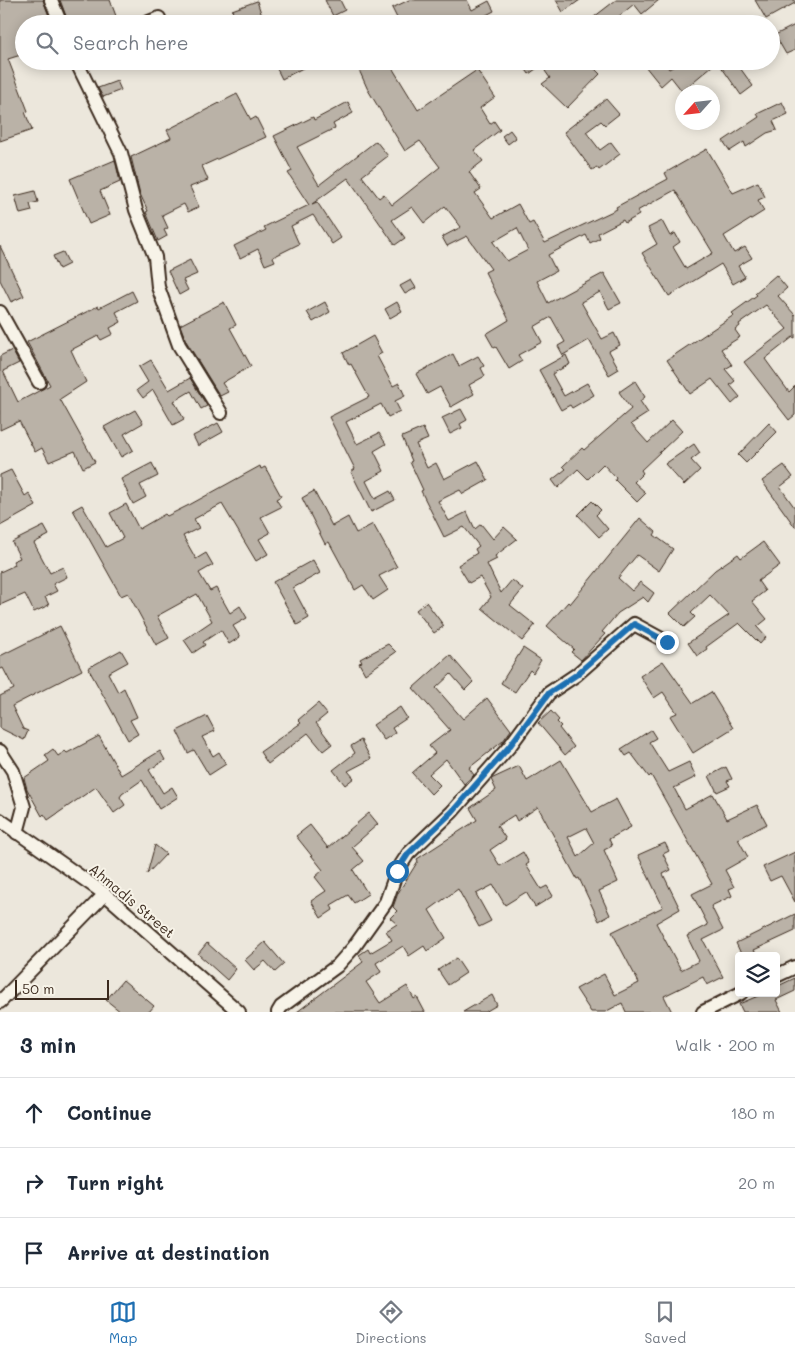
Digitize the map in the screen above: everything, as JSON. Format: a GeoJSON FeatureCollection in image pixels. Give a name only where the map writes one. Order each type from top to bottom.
{"type":"FeatureCollection","features":[{"type":"Feature","properties":{"kind":"street"},"geometry":{"type":"LineString","coordinates":[[51,0],[57,15]]}},
{"type":"Feature","properties":{"kind":"street"},"geometry":{"type":"LineString","coordinates":[[80,70],[121,153],[136,210],[155,256],[158,287],[179,345],[221,413]]}},
{"type":"Feature","properties":{"kind":"street"},"geometry":{"type":"LineString","coordinates":[[0,312],[39,382]]}},
{"type":"Feature","properties":{"kind":"street"},"geometry":{"type":"LineString","coordinates":[[278,1012],[281,1007],[337,966],[354,947],[386,902],[397,871],[408,854],[452,812],[509,747],[549,693],[576,675],[634,624],[667,642]]}},
{"type":"Feature","properties":{"kind":"street"},"geometry":{"type":"LineString","coordinates":[[0,751],[13,771],[24,807],[17,833]]}},
{"type":"Feature","properties":{"kind":"street","name":"Ahmadis Street"},"geometry":{"type":"LineString","coordinates":[[0,820],[105,894],[239,1012]]}},
{"type":"Feature","properties":{"kind":"street"},"geometry":{"type":"LineString","coordinates":[[0,1002],[105,894]]}},
{"type":"Feature","properties":{"kind":"street"},"geometry":{"type":"LineString","coordinates":[[780,974],[795,967]]}},
{"type":"Feature","properties":{"kind":"street"},"geometry":{"type":"LineString","coordinates":[[703,1012],[735,996]]}},
{"type":"Feature","properties":{"kind":"building"},"geometry":{"type":"Polygon","coordinates":[[[0,0],[43,0],[49,15],[15,15],[15,57],[8,59],[28,111],[25,112],[32,130],[0,141],[0,0]]]}},
{"type":"Feature","properties":{"kind":"building"},"geometry":{"type":"Polygon","coordinates":[[[60,0],[110,0],[116,15],[66,15],[60,0]]]}},
{"type":"Feature","properties":{"kind":"building"},"geometry":{"type":"Polygon","coordinates":[[[325,0],[340,0],[345,10],[332,15],[325,0]]]}},
{"type":"Feature","properties":{"kind":"building"},"geometry":{"type":"Polygon","coordinates":[[[409,0],[467,0],[472,10],[489,1],[494,11],[486,15],[396,15],[392,8],[409,0]]]}},
{"type":"Feature","properties":{"kind":"building"},"geometry":{"type":"Polygon","coordinates":[[[556,0],[580,0],[563,12],[556,0]]]}},
{"type":"Feature","properties":{"kind":"building"},"geometry":{"type":"Polygon","coordinates":[[[616,0],[659,0],[642,14],[634,4],[620,15],[597,15],[616,0]]]}},
{"type":"Feature","properties":{"kind":"building"},"geometry":{"type":"Polygon","coordinates":[[[755,0],[795,0],[795,3],[773,15],[764,15],[755,0]]]}},
{"type":"Feature","properties":{"kind":"building"},"geometry":{"type":"Polygon","coordinates":[[[257,1],[262,15],[234,15],[232,10],[257,1]]]}},
{"type":"Feature","properties":{"kind":"building"},"geometry":{"type":"Polygon","coordinates":[[[795,25],[795,50],[786,54],[780,44],[780,32],[795,25]]]}},
{"type":"Feature","properties":{"kind":"building"},"geometry":{"type":"Polygon","coordinates":[[[278,70],[299,70],[282,79],[278,70]]]}},
{"type":"Feature","properties":{"kind":"building"},"geometry":{"type":"Polygon","coordinates":[[[359,70],[394,70],[418,110],[477,70],[495,97],[480,108],[490,124],[494,121],[500,130],[474,150],[483,161],[469,172],[481,189],[475,193],[493,218],[518,204],[529,224],[533,222],[545,243],[617,209],[616,207],[668,179],[665,173],[707,149],[733,193],[758,182],[765,197],[758,200],[764,211],[724,236],[734,253],[745,247],[752,258],[738,266],[745,277],[733,284],[721,264],[669,296],[642,253],[657,244],[648,228],[662,221],[670,236],[675,233],[680,242],[673,247],[686,269],[713,253],[675,190],[637,211],[639,215],[625,223],[623,220],[598,233],[600,238],[590,243],[586,235],[548,255],[556,271],[537,281],[548,303],[604,273],[621,303],[609,309],[600,292],[581,302],[602,339],[614,333],[620,345],[609,351],[619,369],[609,375],[589,340],[563,355],[558,346],[565,342],[551,317],[534,327],[542,342],[518,355],[522,361],[509,369],[486,334],[509,320],[485,272],[491,269],[467,236],[447,246],[442,237],[461,227],[445,206],[424,223],[412,207],[392,220],[405,238],[395,245],[348,178],[312,204],[317,202],[341,238],[332,244],[313,215],[291,226],[299,244],[273,257],[275,261],[265,265],[258,249],[240,258],[234,246],[266,230],[264,227],[309,205],[288,173],[292,171],[274,136],[313,117],[314,120],[348,102],[353,113],[333,124],[335,128],[297,147],[319,185],[376,141],[388,156],[362,176],[379,198],[384,194],[392,205],[440,167],[420,141],[405,151],[368,90],[359,70]],[[517,228],[493,242],[507,261],[528,250],[517,228]]]}},
{"type":"Feature","properties":{"kind":"building"},"geometry":{"type":"Polygon","coordinates":[[[526,70],[535,70],[529,74],[526,70]]]}},
{"type":"Feature","properties":{"kind":"building"},"geometry":{"type":"Polygon","coordinates":[[[596,70],[600,74],[567,108],[542,84],[550,78],[545,71],[596,70]]]}},
{"type":"Feature","properties":{"kind":"building"},"geometry":{"type":"Polygon","coordinates":[[[648,70],[707,70],[689,85],[677,85],[671,77],[661,86],[648,70]]]}},
{"type":"Feature","properties":{"kind":"building"},"geometry":{"type":"Polygon","coordinates":[[[724,70],[741,70],[753,86],[741,95],[724,70]]]}},
{"type":"Feature","properties":{"kind":"building"},"geometry":{"type":"Polygon","coordinates":[[[117,81],[121,90],[103,97],[98,88],[117,81]]]}},
{"type":"Feature","properties":{"kind":"building"},"geometry":{"type":"Polygon","coordinates":[[[237,94],[251,120],[256,117],[266,137],[202,166],[208,180],[190,187],[199,207],[188,212],[184,204],[162,215],[168,228],[164,230],[167,236],[158,241],[140,194],[131,157],[171,138],[167,130],[237,94]]]}},
{"type":"Feature","properties":{"kind":"building"},"geometry":{"type":"Polygon","coordinates":[[[606,99],[619,114],[605,125],[601,121],[586,132],[600,150],[611,142],[620,154],[599,170],[597,167],[592,170],[564,132],[606,99]]]}},
{"type":"Feature","properties":{"kind":"building"},"geometry":{"type":"Polygon","coordinates":[[[782,102],[788,114],[773,121],[777,130],[767,133],[746,147],[744,142],[730,151],[723,141],[759,117],[757,114],[782,102]]]}},
{"type":"Feature","properties":{"kind":"building"},"geometry":{"type":"Polygon","coordinates":[[[510,130],[516,138],[508,144],[502,136],[510,130]]]}},
{"type":"Feature","properties":{"kind":"building"},"geometry":{"type":"Polygon","coordinates":[[[115,160],[120,182],[100,191],[110,215],[89,224],[70,179],[115,160]]]}},
{"type":"Feature","properties":{"kind":"building"},"geometry":{"type":"Polygon","coordinates":[[[35,191],[38,202],[30,204],[32,211],[20,214],[15,196],[35,191]]]}},
{"type":"Feature","properties":{"kind":"building"},"geometry":{"type":"Polygon","coordinates":[[[0,246],[24,296],[11,302],[0,280],[0,246]]]}},
{"type":"Feature","properties":{"kind":"building"},"geometry":{"type":"Polygon","coordinates":[[[63,252],[69,264],[59,269],[53,256],[63,252]]]}},
{"type":"Feature","properties":{"kind":"building"},"geometry":{"type":"Polygon","coordinates":[[[190,260],[197,274],[183,280],[188,290],[179,295],[168,271],[190,260]]]}},
{"type":"Feature","properties":{"kind":"building"},"geometry":{"type":"Polygon","coordinates":[[[776,275],[787,288],[778,296],[795,315],[795,338],[793,337],[765,359],[789,392],[795,386],[795,415],[789,420],[744,362],[787,329],[766,305],[739,324],[740,326],[735,330],[740,337],[721,349],[732,365],[725,369],[735,381],[730,385],[740,397],[732,404],[712,379],[690,394],[667,360],[734,315],[732,313],[757,295],[755,293],[776,275]]]}},
{"type":"Feature","properties":{"kind":"building"},"geometry":{"type":"Polygon","coordinates":[[[411,280],[416,288],[405,294],[400,286],[411,280]]]}},
{"type":"Feature","properties":{"kind":"building"},"geometry":{"type":"Polygon","coordinates":[[[132,291],[137,301],[116,312],[121,322],[110,328],[113,334],[101,340],[98,336],[71,350],[86,382],[60,399],[95,462],[83,468],[75,451],[49,462],[42,448],[35,452],[19,421],[0,430],[0,356],[12,350],[19,363],[3,371],[18,402],[50,385],[27,342],[132,291]]]}},
{"type":"Feature","properties":{"kind":"building"},"geometry":{"type":"Polygon","coordinates":[[[224,302],[236,325],[230,328],[251,366],[222,383],[228,392],[220,396],[186,341],[180,325],[224,302]]]}},
{"type":"Feature","properties":{"kind":"building"},"geometry":{"type":"Polygon","coordinates":[[[325,302],[330,312],[313,322],[307,312],[325,302]]]}},
{"type":"Feature","properties":{"kind":"building"},"geometry":{"type":"Polygon","coordinates":[[[397,302],[402,311],[390,318],[385,309],[397,302]]]}},
{"type":"Feature","properties":{"kind":"building"},"geometry":{"type":"Polygon","coordinates":[[[373,336],[382,353],[377,356],[393,386],[399,383],[405,396],[395,401],[400,411],[388,417],[381,404],[346,422],[357,444],[379,433],[386,444],[374,451],[384,471],[366,481],[375,499],[390,491],[395,500],[371,512],[351,472],[355,469],[329,417],[369,397],[343,353],[373,336]]]}},
{"type":"Feature","properties":{"kind":"building"},"geometry":{"type":"Polygon","coordinates":[[[453,354],[459,366],[478,356],[484,366],[481,368],[485,376],[469,385],[474,394],[451,407],[440,387],[427,394],[416,374],[453,354]]]}},
{"type":"Feature","properties":{"kind":"building"},"geometry":{"type":"Polygon","coordinates":[[[566,355],[570,364],[552,374],[564,396],[587,383],[594,395],[572,408],[570,405],[561,410],[539,370],[566,355]]]}},
{"type":"Feature","properties":{"kind":"building"},"geometry":{"type":"Polygon","coordinates":[[[151,360],[169,390],[190,378],[207,406],[201,409],[191,391],[174,401],[184,419],[173,425],[153,390],[143,398],[137,390],[148,382],[139,367],[151,360]]]}},
{"type":"Feature","properties":{"kind":"building"},"geometry":{"type":"Polygon","coordinates":[[[635,381],[645,397],[640,401],[648,413],[631,424],[648,443],[672,420],[682,431],[641,470],[643,473],[634,482],[646,493],[637,502],[615,480],[616,478],[603,464],[588,479],[578,469],[558,488],[552,480],[566,469],[563,466],[582,448],[584,450],[631,409],[619,392],[635,381]]]}},
{"type":"Feature","properties":{"kind":"building"},"geometry":{"type":"Polygon","coordinates":[[[461,409],[467,420],[460,424],[462,428],[450,434],[442,418],[461,409]]]}},
{"type":"Feature","properties":{"kind":"building"},"geometry":{"type":"Polygon","coordinates":[[[135,410],[143,423],[124,434],[133,450],[121,457],[104,427],[135,410]]]}},
{"type":"Feature","properties":{"kind":"building"},"geometry":{"type":"Polygon","coordinates":[[[218,423],[223,432],[198,446],[193,436],[218,423]]]}},
{"type":"Feature","properties":{"kind":"building"},"geometry":{"type":"Polygon","coordinates":[[[769,423],[777,432],[746,463],[738,455],[769,423]]]}},
{"type":"Feature","properties":{"kind":"building"},"geometry":{"type":"Polygon","coordinates":[[[423,428],[428,439],[416,444],[427,468],[436,463],[444,479],[478,461],[488,480],[463,494],[460,490],[438,501],[449,521],[467,512],[475,529],[481,524],[493,539],[504,527],[517,539],[495,556],[497,559],[487,564],[501,593],[512,580],[523,589],[510,605],[535,625],[522,641],[482,608],[491,597],[480,577],[469,583],[458,565],[477,553],[475,549],[479,546],[464,527],[444,537],[421,491],[423,490],[410,462],[412,461],[402,437],[423,428]]]}},
{"type":"Feature","properties":{"kind":"building"},"geometry":{"type":"Polygon","coordinates":[[[694,444],[700,453],[691,460],[700,470],[684,485],[665,464],[694,444]]]}},
{"type":"Feature","properties":{"kind":"building"},"geometry":{"type":"Polygon","coordinates":[[[152,463],[158,476],[140,485],[146,497],[133,504],[121,479],[152,463]]]}},
{"type":"Feature","properties":{"kind":"building"},"geometry":{"type":"Polygon","coordinates":[[[784,465],[793,477],[780,487],[795,508],[795,527],[762,481],[784,465]]]}},
{"type":"Feature","properties":{"kind":"building"},"geometry":{"type":"Polygon","coordinates":[[[260,466],[261,469],[265,467],[281,496],[276,499],[281,507],[261,517],[270,533],[259,539],[268,554],[256,561],[222,504],[194,519],[199,528],[183,536],[196,559],[206,553],[213,565],[199,573],[210,591],[216,588],[230,613],[240,606],[247,618],[233,626],[240,637],[229,644],[221,630],[203,642],[205,645],[193,653],[184,640],[212,621],[197,594],[157,616],[169,638],[156,645],[128,593],[121,596],[73,510],[82,505],[106,547],[123,538],[110,513],[126,504],[139,529],[165,514],[167,516],[191,504],[260,466]]]}},
{"type":"Feature","properties":{"kind":"building"},"geometry":{"type":"Polygon","coordinates":[[[11,470],[25,496],[29,493],[36,506],[0,526],[0,475],[11,470]]]}},
{"type":"Feature","properties":{"kind":"building"},"geometry":{"type":"Polygon","coordinates":[[[314,491],[332,526],[348,517],[356,533],[373,524],[397,567],[379,576],[388,590],[373,600],[363,585],[355,590],[329,542],[325,544],[302,498],[314,491]]]}},
{"type":"Feature","properties":{"kind":"building"},"geometry":{"type":"Polygon","coordinates":[[[592,501],[601,510],[596,515],[608,529],[599,537],[578,515],[592,501]]]}},
{"type":"Feature","properties":{"kind":"building"},"geometry":{"type":"Polygon","coordinates":[[[640,518],[656,532],[654,535],[673,549],[659,571],[637,555],[618,578],[632,591],[640,582],[654,593],[648,602],[643,597],[618,613],[602,632],[605,634],[581,660],[571,652],[574,649],[547,626],[568,602],[570,604],[640,518]]]}},
{"type":"Feature","properties":{"kind":"building"},"geometry":{"type":"Polygon","coordinates":[[[44,526],[49,535],[34,543],[50,573],[63,567],[67,577],[53,584],[57,591],[45,597],[49,605],[34,612],[25,594],[0,605],[0,572],[15,565],[13,561],[20,558],[12,542],[44,526]]]}},
{"type":"Feature","properties":{"kind":"building"},"geometry":{"type":"Polygon","coordinates":[[[763,542],[780,565],[758,581],[765,591],[752,601],[767,619],[757,627],[766,637],[760,644],[739,623],[706,647],[707,649],[697,656],[688,643],[729,615],[710,595],[691,613],[695,617],[684,627],[670,613],[715,570],[738,554],[741,558],[763,542]]]}},
{"type":"Feature","properties":{"kind":"building"},"geometry":{"type":"Polygon","coordinates":[[[313,560],[320,573],[293,588],[309,618],[297,625],[273,582],[313,560]]]}},
{"type":"Feature","properties":{"kind":"building"},"geometry":{"type":"Polygon","coordinates":[[[426,602],[444,626],[434,633],[416,610],[426,602]]]}},
{"type":"Feature","properties":{"kind":"building"},"geometry":{"type":"Polygon","coordinates":[[[60,626],[82,670],[12,706],[23,729],[28,731],[24,740],[0,728],[0,696],[14,689],[3,668],[0,669],[0,656],[60,626]]]}},
{"type":"Feature","properties":{"kind":"building"},"geometry":{"type":"Polygon","coordinates":[[[388,644],[396,652],[365,674],[359,663],[362,662],[360,659],[388,644]]]}},
{"type":"Feature","properties":{"kind":"building"},"geometry":{"type":"Polygon","coordinates":[[[523,648],[541,660],[533,673],[530,670],[515,692],[501,683],[523,648]]]}},
{"type":"Feature","properties":{"kind":"building"},"geometry":{"type":"Polygon","coordinates":[[[121,650],[128,662],[108,673],[118,692],[124,688],[137,717],[130,720],[138,734],[128,740],[88,668],[121,650]]]}},
{"type":"Feature","properties":{"kind":"building"},"geometry":{"type":"Polygon","coordinates":[[[450,655],[473,682],[465,690],[451,674],[436,688],[463,719],[487,698],[511,730],[503,741],[469,768],[474,775],[464,784],[446,759],[429,774],[440,785],[431,794],[412,773],[435,753],[429,746],[450,730],[413,688],[450,655]]]}},
{"type":"Feature","properties":{"kind":"building"},"geometry":{"type":"Polygon","coordinates":[[[663,661],[693,703],[711,692],[733,728],[693,753],[670,716],[677,713],[663,692],[654,698],[640,676],[663,661]]]}},
{"type":"Feature","properties":{"kind":"building"},"geometry":{"type":"Polygon","coordinates":[[[318,703],[327,714],[316,723],[332,744],[323,751],[308,733],[268,764],[260,752],[301,723],[298,720],[318,703]]]}},
{"type":"Feature","properties":{"kind":"building"},"geometry":{"type":"Polygon","coordinates":[[[400,707],[407,718],[392,728],[395,733],[384,740],[373,725],[400,707]]]}},
{"type":"Feature","properties":{"kind":"building"},"geometry":{"type":"Polygon","coordinates":[[[551,711],[559,720],[557,722],[561,726],[559,728],[574,747],[565,755],[538,723],[551,711]]]}},
{"type":"Feature","properties":{"kind":"building"},"geometry":{"type":"Polygon","coordinates":[[[207,716],[215,731],[202,737],[213,756],[219,752],[226,764],[209,775],[194,750],[188,753],[177,731],[207,716]]]}},
{"type":"Feature","properties":{"kind":"building"},"geometry":{"type":"Polygon","coordinates":[[[651,730],[656,738],[649,742],[668,772],[689,762],[696,777],[674,788],[685,809],[713,794],[727,819],[757,805],[767,824],[738,839],[748,857],[725,870],[734,887],[729,889],[732,896],[711,906],[723,930],[703,940],[723,977],[707,985],[703,977],[664,996],[672,1012],[626,1012],[622,1003],[605,1012],[591,1012],[576,989],[604,974],[615,995],[639,983],[612,932],[663,907],[638,855],[665,843],[669,851],[663,854],[671,870],[663,874],[680,909],[656,923],[681,970],[699,961],[687,936],[708,925],[692,894],[712,884],[651,775],[649,777],[631,753],[626,756],[621,749],[651,730]]]}},
{"type":"Feature","properties":{"kind":"building"},"geometry":{"type":"Polygon","coordinates":[[[99,736],[121,775],[160,751],[165,760],[149,770],[163,793],[172,787],[178,797],[159,809],[142,780],[122,794],[120,797],[125,805],[114,813],[96,787],[48,820],[44,814],[42,816],[27,789],[24,778],[49,761],[45,755],[53,749],[58,756],[99,736]]]}},
{"type":"Feature","properties":{"kind":"building"},"geometry":{"type":"Polygon","coordinates":[[[361,740],[371,759],[348,771],[354,778],[345,785],[333,770],[355,753],[351,746],[361,740]]]}},
{"type":"Feature","properties":{"kind":"building"},"geometry":{"type":"Polygon","coordinates":[[[561,760],[592,812],[616,799],[631,827],[609,839],[612,846],[604,850],[618,882],[599,891],[610,915],[599,921],[579,878],[577,879],[538,807],[517,821],[514,815],[497,826],[506,839],[490,850],[500,866],[523,852],[529,863],[526,865],[541,889],[547,886],[553,896],[535,907],[526,892],[505,905],[493,885],[476,894],[491,921],[479,927],[458,889],[429,910],[446,938],[427,951],[424,946],[409,956],[403,946],[376,963],[381,972],[366,982],[380,1003],[407,986],[414,999],[417,997],[425,1012],[297,1012],[363,962],[359,955],[368,949],[370,953],[392,940],[386,931],[397,924],[390,918],[397,911],[393,907],[398,893],[418,861],[417,859],[477,820],[470,808],[496,790],[491,779],[519,766],[527,781],[561,760]],[[586,828],[568,837],[578,857],[594,843],[586,828]]]}},
{"type":"Feature","properties":{"kind":"building"},"geometry":{"type":"Polygon","coordinates":[[[726,767],[732,779],[727,781],[730,786],[717,792],[709,776],[726,767]]]}},
{"type":"Feature","properties":{"kind":"building"},"geometry":{"type":"Polygon","coordinates":[[[369,813],[378,824],[352,847],[364,861],[353,870],[368,894],[354,903],[348,895],[331,905],[333,910],[321,918],[311,901],[326,891],[315,877],[323,870],[296,836],[310,825],[328,848],[369,813]]]}},
{"type":"Feature","properties":{"kind":"building"},"geometry":{"type":"Polygon","coordinates":[[[155,845],[166,854],[147,874],[155,845]]]}},
{"type":"Feature","properties":{"kind":"building"},"geometry":{"type":"Polygon","coordinates":[[[795,852],[795,902],[781,876],[770,881],[763,867],[795,852]]]}},
{"type":"Feature","properties":{"kind":"building"},"geometry":{"type":"Polygon","coordinates":[[[795,914],[795,931],[754,950],[755,952],[740,952],[736,943],[795,914]]]}},
{"type":"Feature","properties":{"kind":"building"},"geometry":{"type":"Polygon","coordinates":[[[265,942],[284,964],[275,972],[265,961],[254,970],[245,960],[265,942]]]}},
{"type":"Feature","properties":{"kind":"building"},"geometry":{"type":"Polygon","coordinates":[[[207,943],[236,969],[227,980],[198,954],[207,943]]]}},
{"type":"Feature","properties":{"kind":"building"},"geometry":{"type":"Polygon","coordinates":[[[456,958],[466,973],[448,985],[438,970],[456,958]]]}},
{"type":"Feature","properties":{"kind":"building"},"geometry":{"type":"Polygon","coordinates":[[[795,978],[795,991],[776,1000],[782,1012],[743,1012],[739,1004],[756,997],[780,997],[780,985],[795,978]]]}},
{"type":"Feature","properties":{"kind":"building"},"geometry":{"type":"Polygon","coordinates":[[[123,980],[154,1006],[149,1012],[121,1012],[106,1000],[123,980]]]}},
{"type":"Feature","properties":{"kind":"building"},"geometry":{"type":"Polygon","coordinates":[[[492,995],[497,1005],[485,1012],[463,1012],[492,995]]]}},
{"type":"Feature","properties":{"kind":"route"},"geometry":{"type":"LineString","coordinates":[[397,871],[408,854],[452,812],[509,747],[549,693],[576,675],[634,624],[667,642]]}}]}
